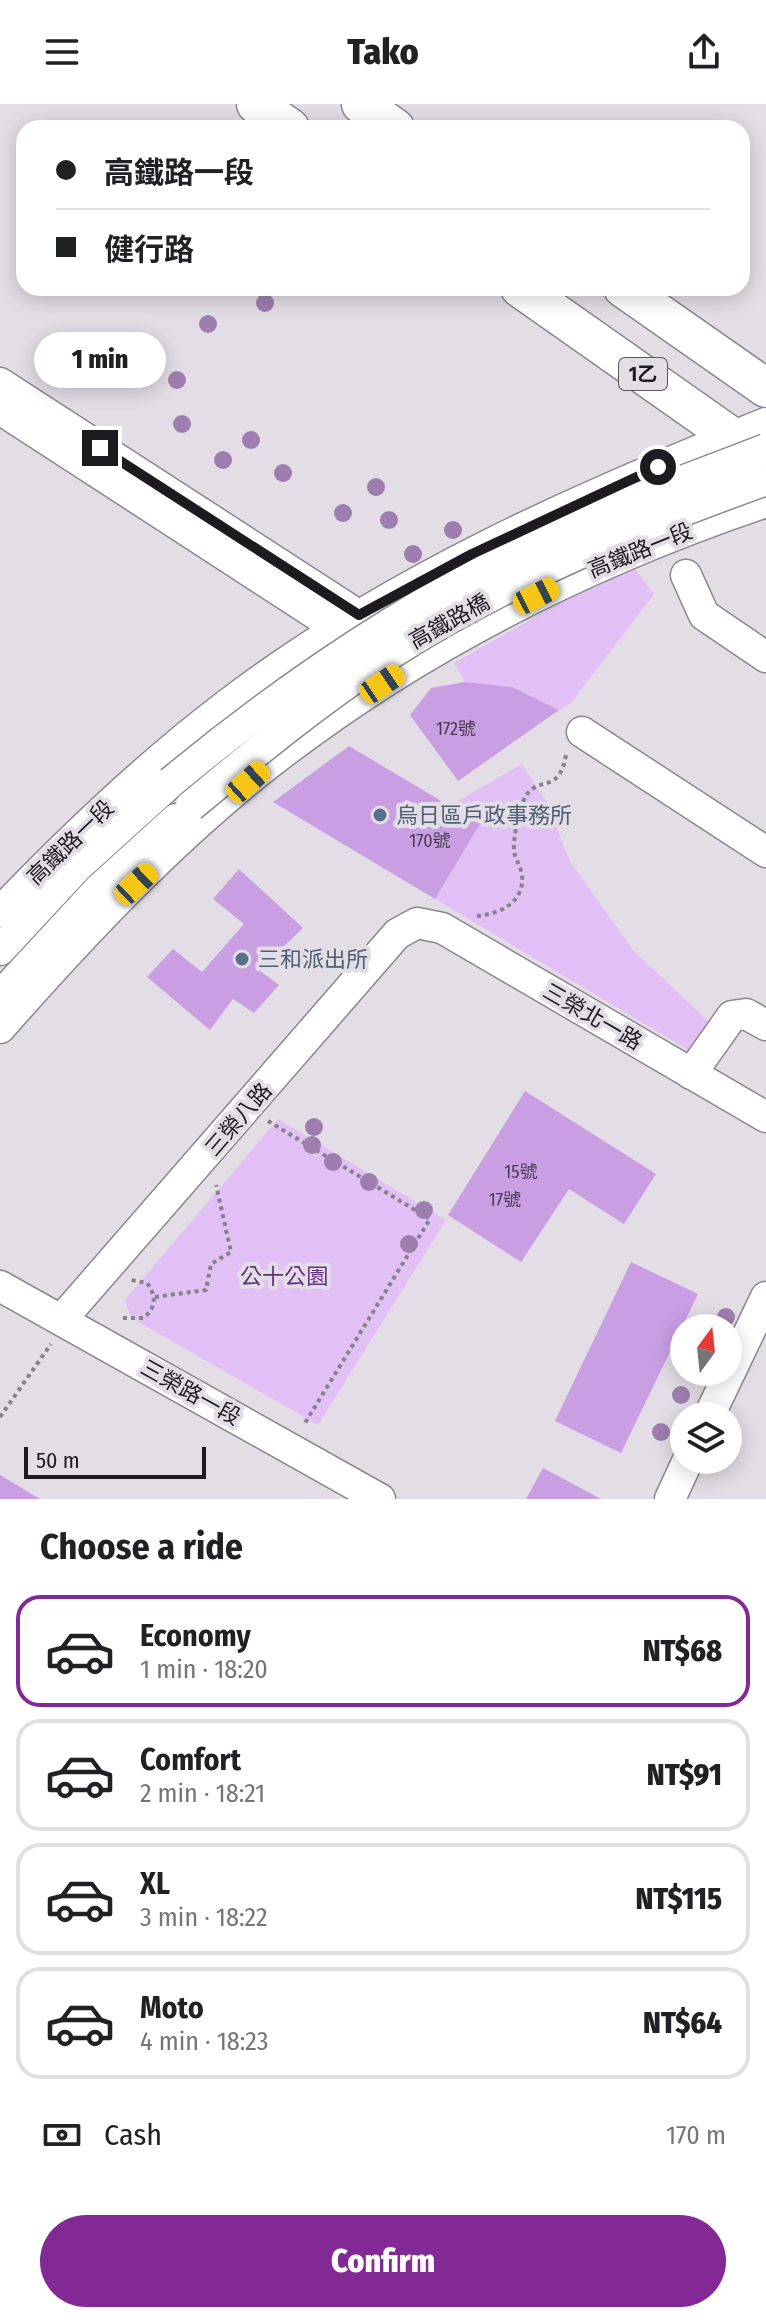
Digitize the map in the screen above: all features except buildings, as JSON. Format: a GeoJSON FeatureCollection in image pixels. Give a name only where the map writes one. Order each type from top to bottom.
{"type":"FeatureCollection","features":[{"type":"Feature","properties":{"kind":"main road"},"geometry":{"type":"LineString","coordinates":[[256,104],[279,120]]}},
{"type":"Feature","properties":{"kind":"main road"},"geometry":{"type":"LineString","coordinates":[[361,104],[384,120]]}},
{"type":"Feature","properties":{"kind":"main road","name":"1乙"},"geometry":{"type":"LineString","coordinates":[[533,296],[755,436],[766,461]]}},
{"type":"Feature","properties":{"kind":"main road","name":"1乙"},"geometry":{"type":"LineString","coordinates":[[634,296],[766,388]]}},
{"type":"Feature","properties":{"kind":"street"},"geometry":{"type":"LineString","coordinates":[[0,383],[348,622]]}},
{"type":"Feature","properties":{"kind":"street"},"geometry":{"type":"LineString","coordinates":[[0,409],[413,664]]}},
{"type":"Feature","properties":{"kind":"street","name":"高鐵路一段"},"geometry":{"type":"LineString","coordinates":[[0,912],[61,848],[156,763],[225,706],[348,622],[561,511],[755,436]]}},
{"type":"Feature","properties":{"kind":"street","name":"高鐵路橋"},"geometry":{"type":"LineString","coordinates":[[0,950],[78,866],[171,782],[239,725],[371,634],[483,570],[755,436]]}},
{"type":"Feature","properties":{"kind":"street","name":"高鐵路橋"},"geometry":{"type":"LineString","coordinates":[[0,996],[100,888],[191,806],[258,750],[395,651],[586,550],[665,516],[766,480]]}},
{"type":"Feature","properties":{"kind":"street","name":"高鐵路一段"},"geometry":{"type":"LineString","coordinates":[[0,1028],[114,905],[205,820],[270,763],[413,664],[592,568],[766,502]]}},
{"type":"Feature","properties":{"kind":"street"},"geometry":{"type":"LineString","coordinates":[[686,575],[704,615],[766,657]]}},
{"type":"Feature","properties":{"kind":"street"},"geometry":{"type":"LineString","coordinates":[[582,732],[766,852]]}},
{"type":"Feature","properties":{"kind":"street","name":"三榮北一路"},"geometry":{"type":"LineString","coordinates":[[417,923],[442,928],[766,1117]]}},
{"type":"Feature","properties":{"kind":"street","name":"三榮八路"},"geometry":{"type":"LineString","coordinates":[[57,1332],[397,934],[417,923]]}},
{"type":"Feature","properties":{"kind":"street"},"geometry":{"type":"LineString","coordinates":[[691,1074],[732,1016],[746,1014],[766,1025]]}},
{"type":"Feature","properties":{"kind":"street","name":"三榮路一段"},"geometry":{"type":"LineString","coordinates":[[0,1286],[57,1332],[380,1499]]}},
{"type":"Feature","properties":{"kind":"street"},"geometry":{"type":"LineString","coordinates":[[716,1402],[766,1297]]}},
{"type":"Feature","properties":{"kind":"street"},"geometry":{"type":"LineString","coordinates":[[670,1499],[682,1474]]}},
{"type":"Feature","properties":{"kind":"path"},"geometry":{"type":"LineString","coordinates":[[467,917],[503,911],[514,902],[523,879],[514,852],[523,802],[534,788],[555,782],[562,772],[567,745],[572,736],[582,732]]}},
{"type":"Feature","properties":{"kind":"path"},"geometry":{"type":"LineString","coordinates":[[268,1121],[430,1219],[305,1423]]}},
{"type":"Feature","properties":{"kind":"path"},"geometry":{"type":"LineString","coordinates":[[155,1297],[206,1290],[211,1264],[231,1252],[215,1183]]}},
{"type":"Feature","properties":{"kind":"path"},"geometry":{"type":"LineString","coordinates":[[123,1318],[143,1318],[150,1313],[155,1297],[147,1283],[131,1280]]}},
{"type":"Feature","properties":{"kind":"path"},"geometry":{"type":"LineString","coordinates":[[0,1417],[57,1332]]}},
{"type":"Feature","properties":{"kind":"green space"},"geometry":{"type":"Polygon","coordinates":[[[633,566],[654,594],[571,703],[559,710],[512,687],[465,682],[454,663],[599,581],[633,566]]]}},
{"type":"Feature","properties":{"kind":"green space"},"geometry":{"type":"Polygon","coordinates":[[[522,764],[548,804],[569,860],[633,950],[710,1023],[690,1051],[435,899],[480,824],[449,806],[522,764]]]}},
{"type":"Feature","properties":{"kind":"green space","name":"公十公園"},"geometry":{"type":"Polygon","coordinates":[[[278,1119],[446,1220],[318,1425],[137,1321],[130,1315],[125,1300],[278,1119]]]}},
{"type":"Feature","properties":{"kind":"place","name":"烏日區戶政事務所"},"geometry":{"type":"Point","coordinates":[380,815]}},
{"type":"Feature","properties":{"kind":"place","name":"三和派出所"},"geometry":{"type":"Point","coordinates":[242,959]}},
{"type":"Feature","properties":{"kind":"route"},"geometry":{"type":"LineString","coordinates":[[100,448],[359,615],[472,554],[658,467]]}}]}
